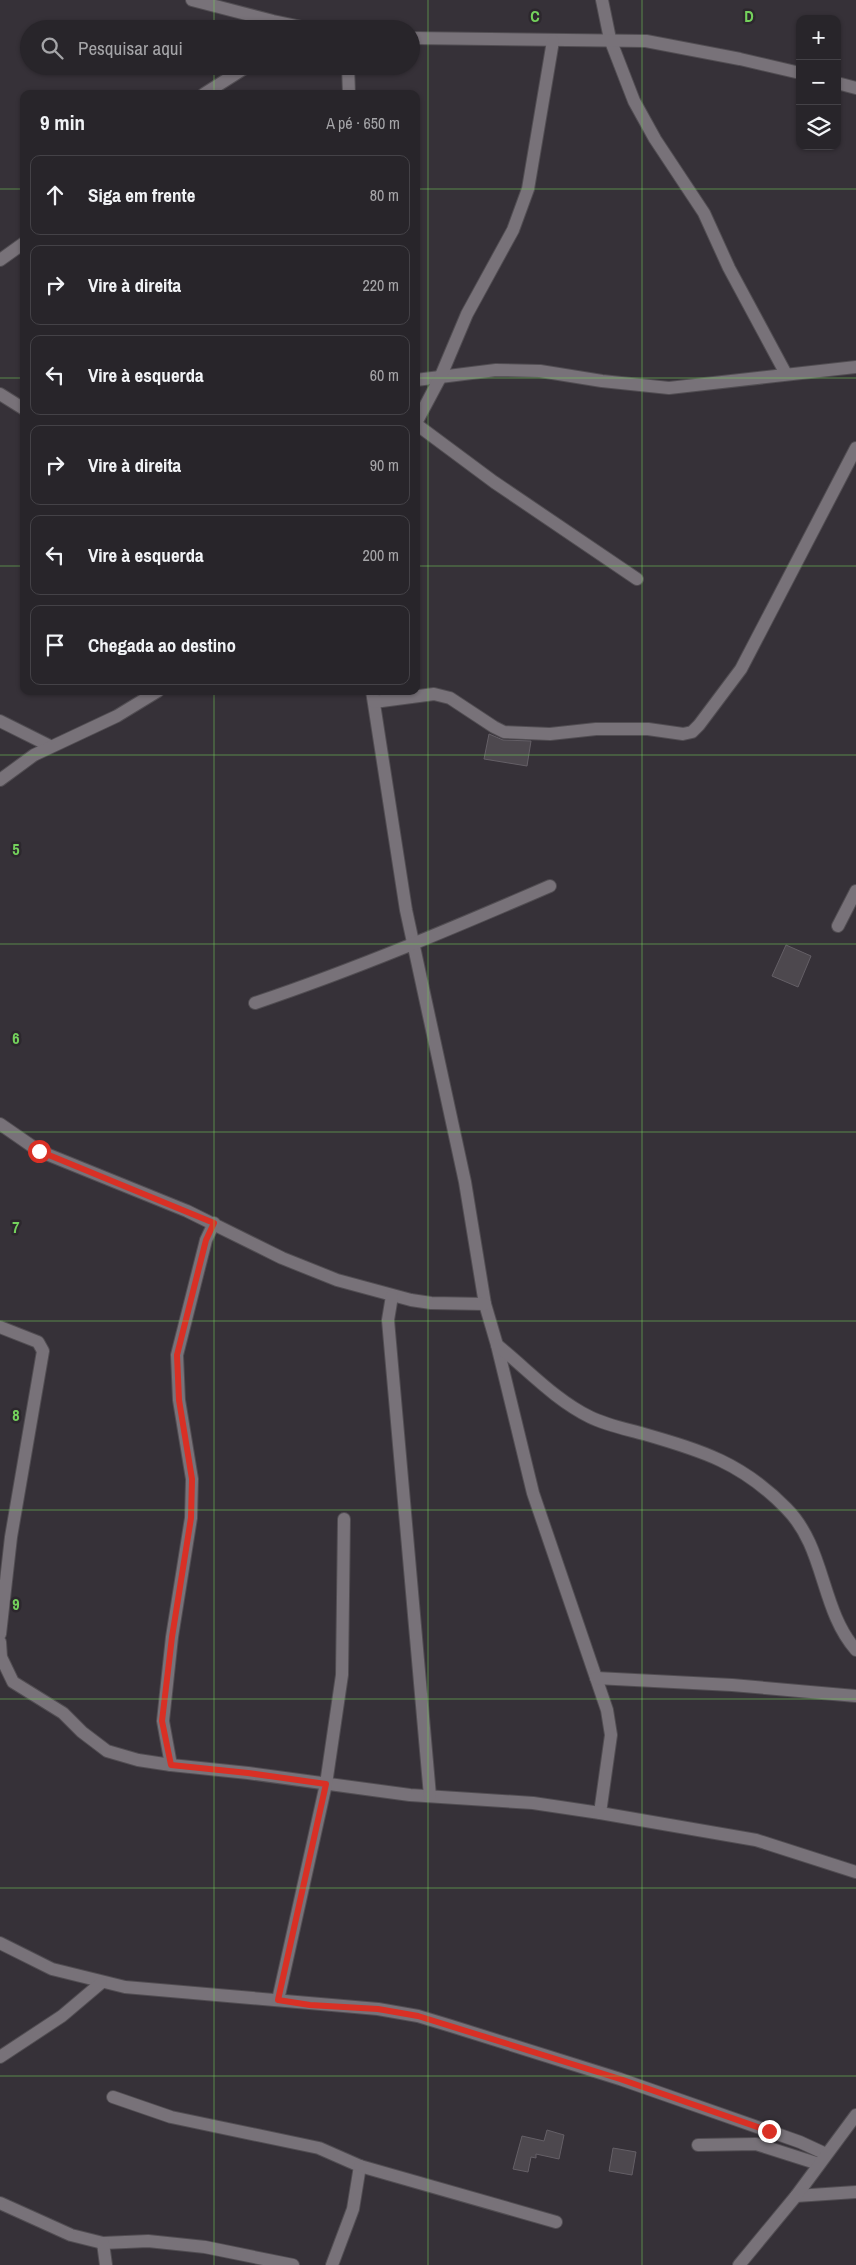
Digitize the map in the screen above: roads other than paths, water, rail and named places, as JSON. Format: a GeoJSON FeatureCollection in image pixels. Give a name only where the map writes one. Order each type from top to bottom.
{"type":"FeatureCollection","features":[{"type":"Feature","properties":{"kind":"street"},"geometry":{"type":"LineString","coordinates":[[192,0],[269,20]]}},
{"type":"Feature","properties":{"kind":"street"},"geometry":{"type":"LineString","coordinates":[[602,0],[610,39],[634,101],[655,139],[704,213],[729,268],[786,374]]}},
{"type":"Feature","properties":{"kind":"street"},"geometry":{"type":"LineString","coordinates":[[420,38],[553,41],[610,39],[646,41],[740,58],[796,72]]}},
{"type":"Feature","properties":{"kind":"street"},"geometry":{"type":"LineString","coordinates":[[420,416],[440,378],[468,314],[513,230],[522,209],[528,189],[553,41]]}},
{"type":"Feature","properties":{"kind":"street"},"geometry":{"type":"LineString","coordinates":[[210,90],[234,75]]}},
{"type":"Feature","properties":{"kind":"street"},"geometry":{"type":"LineString","coordinates":[[348,75],[349,90]]}},
{"type":"Feature","properties":{"kind":"street"},"geometry":{"type":"LineString","coordinates":[[841,84],[856,88]]}},
{"type":"Feature","properties":{"kind":"street"},"geometry":{"type":"LineString","coordinates":[[0,260],[20,246]]}},
{"type":"Feature","properties":{"kind":"street"},"geometry":{"type":"LineString","coordinates":[[420,380],[496,370],[540,371],[602,381],[669,388],[856,367]]}},
{"type":"Feature","properties":{"kind":"street"},"geometry":{"type":"LineString","coordinates":[[0,394],[20,406]]}},
{"type":"Feature","properties":{"kind":"street"},"geometry":{"type":"LineString","coordinates":[[420,427],[494,482],[637,579]]}},
{"type":"Feature","properties":{"kind":"street"},"geometry":{"type":"LineString","coordinates":[[420,694],[434,694],[450,698],[504,732],[550,734],[596,729],[648,729],[683,734],[692,732],[741,669],[856,448]]}},
{"type":"Feature","properties":{"kind":"street"},"geometry":{"type":"LineString","coordinates":[[0,780],[50,746],[117,716],[151,695]]}},
{"type":"Feature","properties":{"kind":"street"},"geometry":{"type":"LineString","coordinates":[[404,695],[373,696],[406,910],[465,1182],[485,1304],[497,1345],[533,1493],[605,1702],[611,1735],[600,1813]]}},
{"type":"Feature","properties":{"kind":"street"},"geometry":{"type":"LineString","coordinates":[[0,721],[50,746]]}},
{"type":"Feature","properties":{"kind":"street"},"geometry":{"type":"LineString","coordinates":[[255,1002],[317,982],[550,886]]}},
{"type":"Feature","properties":{"kind":"street"},"geometry":{"type":"LineString","coordinates":[[838,926],[856,890]]}},
{"type":"Feature","properties":{"kind":"street"},"geometry":{"type":"LineString","coordinates":[[0,1124],[39,1151],[214,1223],[282,1258],[338,1280],[392,1296],[431,1303],[485,1304]]}},
{"type":"Feature","properties":{"kind":"street"},"geometry":{"type":"LineString","coordinates":[[171,1765],[162,1721],[172,1637],[191,1518],[192,1479],[179,1400],[177,1355],[206,1240],[214,1223]]}},
{"type":"Feature","properties":{"kind":"street"},"geometry":{"type":"LineString","coordinates":[[392,1296],[389,1329],[430,1796]]}},
{"type":"Feature","properties":{"kind":"street"},"geometry":{"type":"LineString","coordinates":[[0,1328],[38,1342],[44,1351],[11,1537],[0,1634]]}},
{"type":"Feature","properties":{"kind":"street"},"geometry":{"type":"LineString","coordinates":[[497,1345],[566,1404],[591,1418],[677,1443],[720,1459],[752,1477],[788,1510],[806,1534],[820,1564],[831,1606],[839,1626],[856,1650]]}},
{"type":"Feature","properties":{"kind":"street"},"geometry":{"type":"LineString","coordinates":[[278,2000],[326,1784],[342,1675],[344,1519]]}},
{"type":"Feature","properties":{"kind":"street"},"geometry":{"type":"LineString","coordinates":[[0,1642],[1,1657],[13,1682],[48,1702],[63,1713],[82,1732],[108,1751],[138,1760],[430,1796],[533,1803],[600,1813],[756,1840],[856,1872]]}},
{"type":"Feature","properties":{"kind":"street"},"geometry":{"type":"LineString","coordinates":[[596,1678],[732,1684],[856,1696]]}},
{"type":"Feature","properties":{"kind":"street"},"geometry":{"type":"LineString","coordinates":[[0,1943],[52,1969],[125,1988],[278,2000],[310,2005],[378,2009],[418,2016],[620,2079],[800,2142],[822,2159]]}},
{"type":"Feature","properties":{"kind":"street"},"geometry":{"type":"LineString","coordinates":[[0,2057],[62,2016],[101,1983]]}},
{"type":"Feature","properties":{"kind":"street"},"geometry":{"type":"LineString","coordinates":[[114,2097],[171,2116],[319,2148],[360,2166],[556,2222]]}},
{"type":"Feature","properties":{"kind":"street"},"geometry":{"type":"LineString","coordinates":[[739,2265],[796,2196],[856,2115]]}},
{"type":"Feature","properties":{"kind":"street"},"geometry":{"type":"LineString","coordinates":[[698,2145],[756,2144],[822,2159]]}},
{"type":"Feature","properties":{"kind":"street"},"geometry":{"type":"LineString","coordinates":[[332,2265],[353,2210],[360,2166]]}},
{"type":"Feature","properties":{"kind":"street"},"geometry":{"type":"LineString","coordinates":[[796,2196],[856,2192]]}},
{"type":"Feature","properties":{"kind":"street"},"geometry":{"type":"LineString","coordinates":[[0,2202],[71,2235],[103,2244],[148,2241],[196,2246],[293,2265]]}},
{"type":"Feature","properties":{"kind":"street"},"geometry":{"type":"LineString","coordinates":[[103,2244],[106,2265]]}}]}
